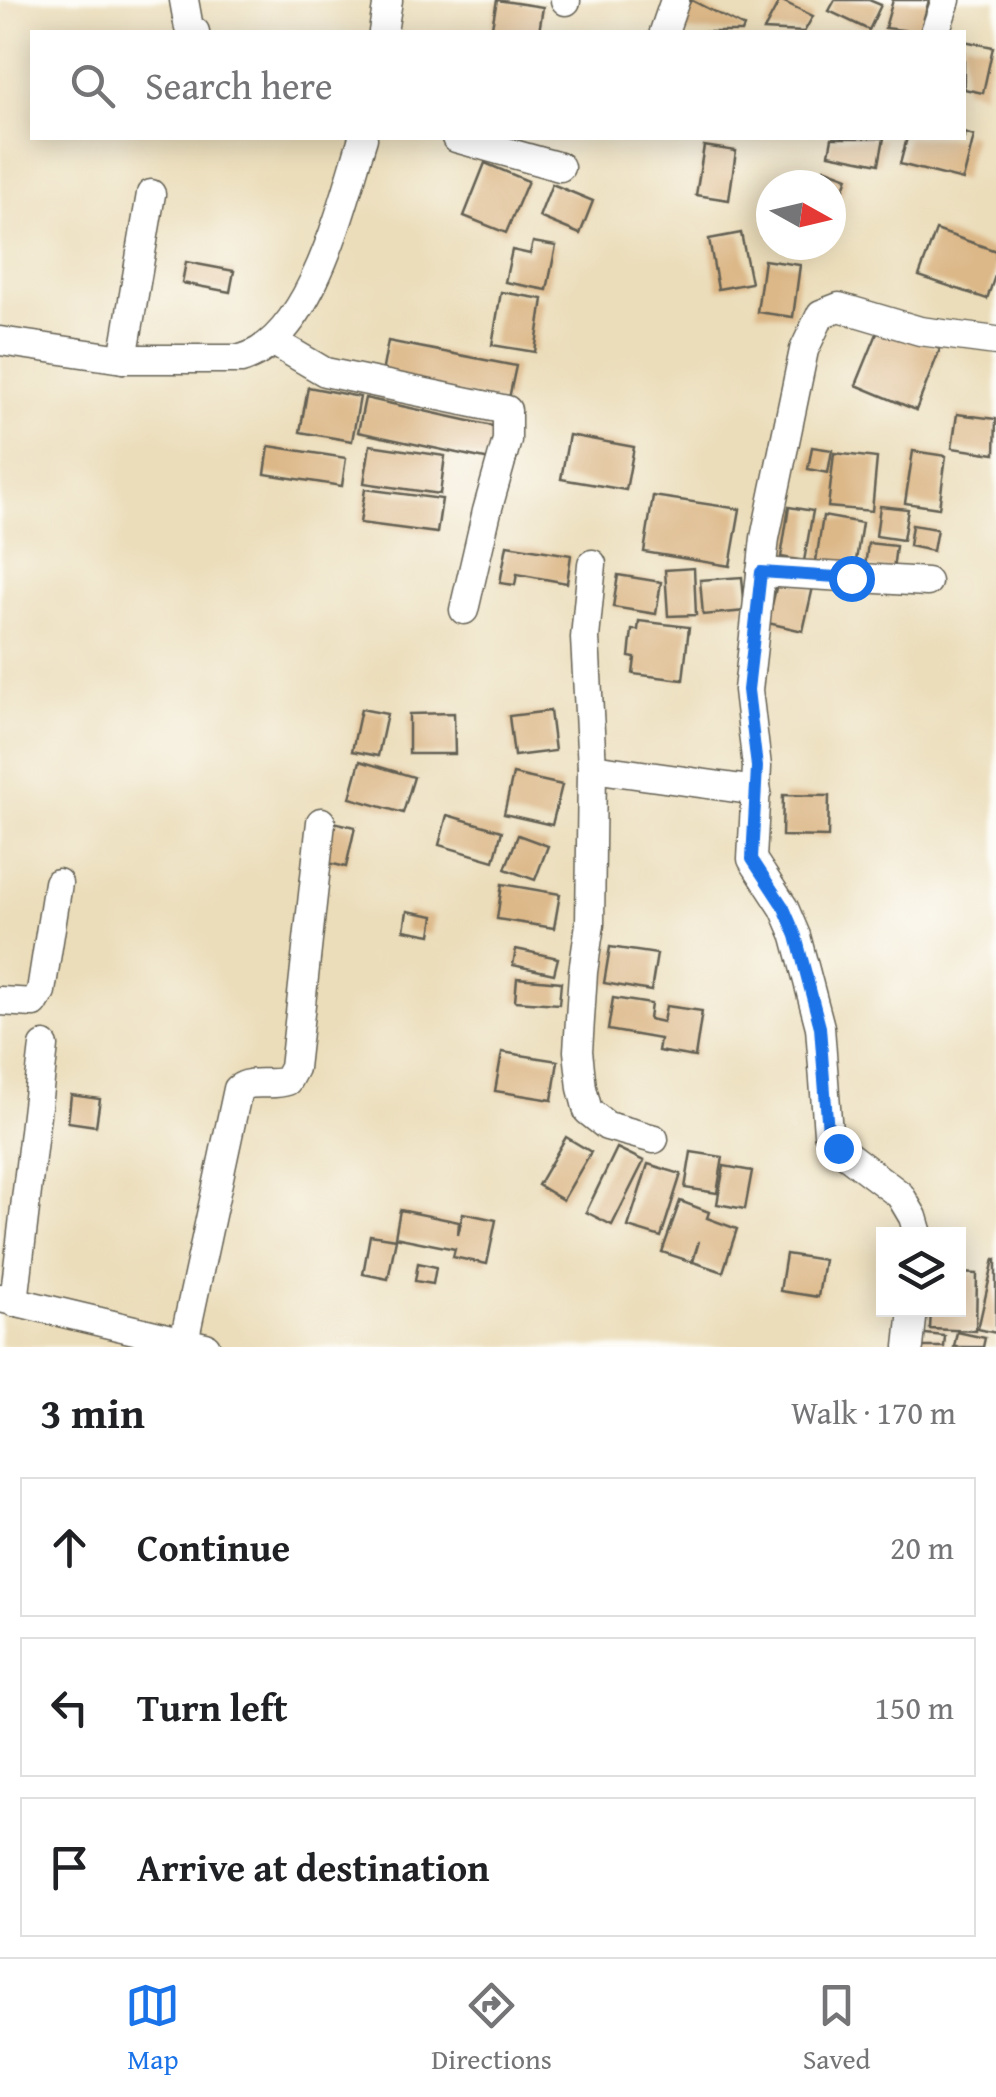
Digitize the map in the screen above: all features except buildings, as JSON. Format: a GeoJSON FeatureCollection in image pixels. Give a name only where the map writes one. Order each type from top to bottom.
{"type":"FeatureCollection","features":[{"type":"Feature","properties":{"kind":"street"},"geometry":{"type":"LineString","coordinates":[[184,0],[192,30]]}},
{"type":"Feature","properties":{"kind":"street"},"geometry":{"type":"LineString","coordinates":[[383,30],[388,0]]}},
{"type":"Feature","properties":{"kind":"street"},"geometry":{"type":"LineString","coordinates":[[665,30],[675,0]]}},
{"type":"Feature","properties":{"kind":"street"},"geometry":{"type":"LineString","coordinates":[[936,30],[946,0]]}},
{"type":"Feature","properties":{"kind":"street"},"geometry":{"type":"LineString","coordinates":[[0,341],[123,359],[241,359],[254,355],[274,342],[304,298],[326,248],[362,140]]}},
{"type":"Feature","properties":{"kind":"street"},"geometry":{"type":"LineString","coordinates":[[463,140],[560,167]]}},
{"type":"Feature","properties":{"kind":"street"},"geometry":{"type":"LineString","coordinates":[[123,359],[151,194]]}},
{"type":"Feature","properties":{"kind":"street"},"geometry":{"type":"LineString","coordinates":[[916,1227],[900,1195],[838,1148],[828,1132],[820,1027],[796,936],[784,908],[752,859],[757,791],[748,690],[761,572],[804,350],[821,314],[838,307],[920,331],[996,341]]}},
{"type":"Feature","properties":{"kind":"street"},"geometry":{"type":"LineString","coordinates":[[274,342],[325,372],[507,410],[508,440],[486,511],[464,610]]}},
{"type":"Feature","properties":{"kind":"street"},"geometry":{"type":"LineString","coordinates":[[592,564],[585,638],[592,768],[590,924],[578,1052],[588,1111],[606,1126],[654,1139]]}},
{"type":"Feature","properties":{"kind":"street"},"geometry":{"type":"LineString","coordinates":[[761,572],[927,582]]}},
{"type":"Feature","properties":{"kind":"street"},"geometry":{"type":"LineString","coordinates":[[592,768],[757,791]]}},
{"type":"Feature","properties":{"kind":"street"},"geometry":{"type":"LineString","coordinates":[[44,1046],[7,1300],[195,1344],[238,1089],[247,1082],[287,1082],[294,1068],[321,822]]}},
{"type":"Feature","properties":{"kind":"street"},"geometry":{"type":"LineString","coordinates":[[0,1001],[34,1004],[41,991],[58,883]]}},
{"type":"Feature","properties":{"kind":"street"},"geometry":{"type":"LineString","coordinates":[[908,1347],[912,1317]]}},
{"type":"Feature","properties":{"kind":"route"},"geometry":{"type":"LineString","coordinates":[[838,1148],[828,1132],[820,1027],[796,936],[784,908],[752,859],[757,767],[748,690],[761,572],[851,578]]}}]}
